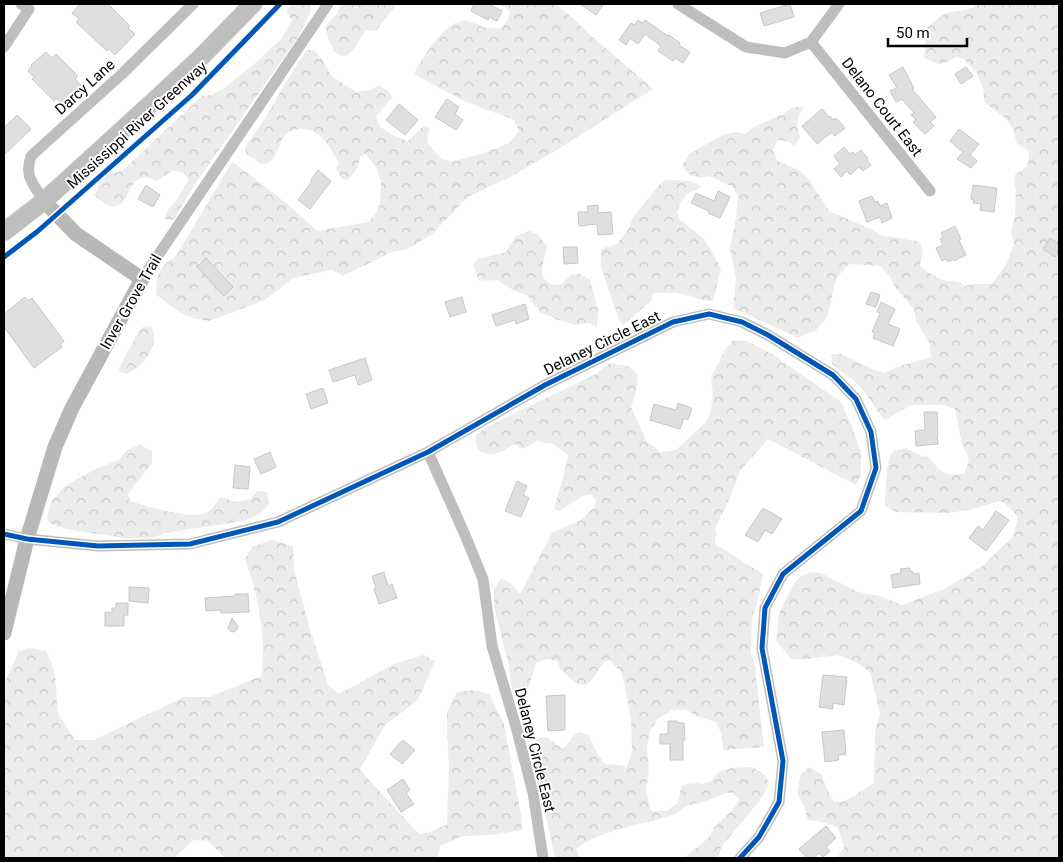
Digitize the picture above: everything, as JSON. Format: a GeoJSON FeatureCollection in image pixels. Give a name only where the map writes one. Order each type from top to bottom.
{"type":"FeatureCollection","features":[{"type":"Feature","properties":{"kind":"main road"},"geometry":{"type":"LineString","coordinates":[[4,232],[44,201],[156,99],[253,4]]}},
{"type":"Feature","properties":{"kind":"street","name":"Darcy Lane"},"geometry":{"type":"LineString","coordinates":[[44,201],[28,175],[31,156],[122,74],[194,4]]}},
{"type":"Feature","properties":{"kind":"street","name":"Inver Grove Trail"},"geometry":{"type":"LineString","coordinates":[[4,633],[26,539],[55,447],[72,408],[142,279],[328,4]]}},
{"type":"Feature","properties":{"kind":"street"},"geometry":{"type":"LineString","coordinates":[[678,4],[746,47],[785,53],[811,42],[839,4]]}},
{"type":"Feature","properties":{"kind":"street"},"geometry":{"type":"LineString","coordinates":[[4,47],[25,6]]}},
{"type":"Feature","properties":{"kind":"street","name":"Delano Court East"},"geometry":{"type":"LineString","coordinates":[[811,42],[930,191]]}},
{"type":"Feature","properties":{"kind":"street"},"geometry":{"type":"LineString","coordinates":[[44,201],[76,234],[142,279]]}},
{"type":"Feature","properties":{"kind":"street","name":"Delaney Circle East"},"geometry":{"type":"LineString","coordinates":[[4,534],[26,539],[98,546],[190,544],[278,522],[428,452],[545,385],[673,322],[709,314],[742,322],[768,335],[833,375],[856,400],[871,432],[876,468],[861,512],[783,574],[765,608],[762,648],[783,761],[779,802],[759,837],[740,858]]}},
{"type":"Feature","properties":{"kind":"street","name":"Delaney Circle East"},"geometry":{"type":"LineString","coordinates":[[428,452],[483,578],[492,646],[533,793],[543,858]]}},
{"type":"Feature","properties":{"kind":"green space"},"geometry":{"type":"Polygon","coordinates":[[[292,4],[309,4],[311,11],[299,36],[193,187],[174,220],[164,219],[189,180],[178,171],[173,170],[157,181],[146,177],[139,179],[134,183],[122,203],[116,206],[108,205],[95,195],[100,182],[105,176],[123,170],[202,96],[212,95],[224,88],[259,60],[282,38],[292,20],[286,11],[292,4]]]}},
{"type":"Feature","properties":{"kind":"green space"},"geometry":{"type":"Polygon","coordinates":[[[341,4],[397,4],[376,31],[366,30],[352,51],[345,56],[340,55],[333,48],[325,27],[337,14],[341,4]]]}},
{"type":"Feature","properties":{"kind":"green space"},"geometry":{"type":"Polygon","coordinates":[[[501,4],[555,4],[653,89],[557,150],[510,177],[468,197],[432,234],[408,249],[392,252],[343,276],[332,270],[293,278],[265,300],[209,321],[193,318],[180,312],[156,294],[158,276],[162,267],[176,256],[232,162],[297,212],[317,231],[368,222],[376,214],[380,203],[381,182],[377,169],[366,154],[360,156],[358,167],[348,180],[342,179],[336,168],[339,163],[324,140],[319,135],[308,130],[298,129],[287,134],[283,138],[275,157],[267,163],[262,164],[246,154],[245,147],[307,50],[314,50],[323,60],[333,77],[356,92],[379,86],[387,90],[393,97],[376,117],[380,127],[408,141],[422,127],[430,127],[427,143],[442,159],[452,162],[484,153],[509,143],[519,131],[514,120],[466,102],[414,74],[434,42],[457,22],[467,21],[492,28],[502,27],[509,18],[510,12],[501,4]]]}},
{"type":"Feature","properties":{"kind":"green space"},"geometry":{"type":"Polygon","coordinates":[[[979,4],[1059,4],[1059,858],[837,858],[844,848],[838,828],[824,822],[808,820],[797,793],[801,774],[810,767],[822,775],[834,802],[845,801],[874,783],[875,730],[880,714],[870,672],[856,662],[838,655],[809,659],[791,659],[776,640],[779,614],[793,585],[800,577],[810,572],[821,573],[858,592],[880,596],[902,605],[944,589],[981,567],[1013,537],[1018,517],[1005,503],[1000,501],[968,510],[948,513],[896,512],[885,506],[887,469],[894,451],[906,448],[928,457],[940,470],[952,475],[965,473],[969,459],[962,444],[955,409],[944,405],[911,405],[885,420],[860,386],[832,364],[831,354],[841,354],[884,373],[931,357],[930,344],[916,321],[914,309],[880,266],[849,264],[835,282],[828,316],[816,330],[798,338],[733,308],[736,279],[730,248],[738,196],[733,187],[709,176],[699,178],[689,174],[682,166],[689,154],[723,135],[736,132],[745,134],[754,127],[783,114],[793,107],[803,107],[798,122],[800,138],[794,146],[790,142],[777,140],[773,150],[777,161],[799,170],[808,178],[829,211],[883,236],[920,242],[923,251],[920,265],[938,278],[958,282],[965,286],[992,284],[1007,263],[1014,244],[1011,232],[1015,214],[1016,190],[1014,180],[1016,174],[1027,167],[1028,150],[1017,144],[1013,129],[1006,119],[985,103],[977,73],[964,59],[956,57],[940,64],[924,58],[926,28],[946,13],[970,9],[979,4]]]}},
{"type":"Feature","properties":{"kind":"green space"},"geometry":{"type":"Polygon","coordinates":[[[665,180],[688,181],[701,186],[685,197],[677,211],[679,219],[702,237],[711,249],[721,269],[713,301],[702,300],[679,293],[653,293],[651,301],[623,325],[619,320],[601,267],[601,249],[617,244],[629,228],[633,217],[665,180]]]}},
{"type":"Feature","properties":{"kind":"green space"},"geometry":{"type":"Polygon","coordinates":[[[530,231],[538,235],[547,246],[542,268],[543,278],[552,285],[562,284],[571,275],[580,274],[590,280],[598,310],[597,327],[589,323],[576,325],[558,320],[540,312],[528,296],[513,290],[497,280],[479,281],[473,265],[478,259],[506,252],[516,236],[530,231]]]}},
{"type":"Feature","properties":{"kind":"green space"},"geometry":{"type":"Polygon","coordinates":[[[151,326],[154,340],[149,354],[133,371],[126,374],[120,372],[119,368],[139,331],[143,327],[151,326]]]}},
{"type":"Feature","properties":{"kind":"green space"},"geometry":{"type":"Polygon","coordinates":[[[733,340],[747,341],[775,356],[841,402],[861,453],[861,475],[856,485],[768,439],[740,471],[716,527],[715,544],[763,574],[752,617],[751,654],[755,667],[764,747],[723,750],[722,735],[716,722],[697,716],[687,710],[671,710],[658,719],[650,731],[647,747],[649,772],[646,790],[651,811],[667,811],[678,803],[681,786],[692,783],[703,784],[711,781],[719,772],[731,768],[752,767],[766,777],[769,784],[760,800],[722,846],[717,858],[684,858],[708,838],[714,828],[735,807],[739,800],[734,793],[723,794],[687,806],[670,816],[622,828],[598,837],[576,849],[580,858],[555,858],[543,804],[540,759],[536,740],[544,737],[547,738],[563,749],[579,732],[588,735],[605,764],[622,765],[626,768],[632,750],[631,719],[624,681],[621,672],[610,660],[604,662],[586,685],[577,684],[561,670],[557,661],[547,659],[536,663],[528,689],[523,696],[512,689],[508,662],[494,607],[494,590],[501,578],[510,583],[520,594],[552,533],[581,520],[594,507],[596,500],[591,494],[583,496],[559,511],[554,509],[568,455],[553,444],[538,441],[522,449],[515,444],[498,453],[489,454],[479,451],[476,445],[476,436],[485,428],[594,375],[610,363],[628,366],[638,375],[631,407],[647,442],[661,452],[676,450],[705,423],[711,411],[713,394],[711,377],[725,350],[733,340]]]}},
{"type":"Feature","properties":{"kind":"green space"},"geometry":{"type":"Polygon","coordinates":[[[140,445],[152,451],[152,463],[128,494],[130,501],[170,512],[192,515],[208,512],[221,497],[236,502],[251,499],[257,491],[267,492],[269,504],[258,515],[243,521],[165,533],[152,538],[124,538],[66,529],[49,523],[47,517],[51,502],[65,486],[94,470],[118,460],[127,450],[140,445]]]}},
{"type":"Feature","properties":{"kind":"green space"},"geometry":{"type":"Polygon","coordinates":[[[272,540],[293,546],[294,570],[309,626],[328,685],[339,694],[394,664],[423,655],[435,661],[418,700],[385,725],[360,769],[370,781],[419,834],[430,832],[447,824],[449,769],[447,712],[457,692],[474,690],[489,694],[504,724],[521,814],[522,830],[491,835],[463,836],[440,846],[438,858],[225,858],[208,841],[193,840],[174,858],[4,858],[4,689],[19,651],[29,648],[46,651],[55,676],[58,714],[75,740],[94,740],[184,697],[210,697],[261,676],[263,647],[260,617],[254,587],[245,559],[252,547],[272,540]]]}},
{"type":"Feature","properties":{"kind":"building"},"geometry":{"type":"Polygon","coordinates":[[[80,4],[108,4],[130,26],[128,28],[135,34],[115,55],[109,49],[107,51],[76,22],[79,19],[72,13],[80,4]]]}},
{"type":"Feature","properties":{"kind":"building"},"geometry":{"type":"Polygon","coordinates":[[[474,4],[488,4],[502,11],[497,21],[489,17],[488,20],[471,11],[474,4]]]}},
{"type":"Feature","properties":{"kind":"building"},"geometry":{"type":"Polygon","coordinates":[[[580,4],[604,4],[596,15],[580,4]]]}},
{"type":"Feature","properties":{"kind":"building"},"geometry":{"type":"Polygon","coordinates":[[[790,4],[794,17],[764,26],[760,13],[790,4]]]}},
{"type":"Feature","properties":{"kind":"building"},"geometry":{"type":"Polygon","coordinates":[[[638,20],[642,23],[645,20],[669,35],[690,52],[683,63],[675,58],[673,61],[658,51],[661,46],[645,34],[638,44],[630,38],[626,45],[619,40],[631,23],[635,25],[638,20]]]}},
{"type":"Feature","properties":{"kind":"building"},"geometry":{"type":"Polygon","coordinates":[[[46,52],[52,58],[56,54],[78,76],[75,79],[81,85],[77,89],[79,90],[69,100],[67,99],[62,103],[56,98],[54,101],[32,79],[34,77],[28,71],[31,65],[46,52]]]}},
{"type":"Feature","properties":{"kind":"building"},"geometry":{"type":"Polygon","coordinates":[[[903,67],[914,88],[912,89],[936,117],[930,122],[934,126],[925,134],[913,122],[916,120],[911,115],[914,113],[902,99],[896,102],[890,91],[897,88],[889,75],[903,67]]]}},
{"type":"Feature","properties":{"kind":"building"},"geometry":{"type":"Polygon","coordinates":[[[966,67],[973,76],[961,84],[955,74],[966,67]]]}},
{"type":"Feature","properties":{"kind":"building"},"geometry":{"type":"Polygon","coordinates":[[[447,99],[459,107],[455,114],[463,120],[456,130],[435,117],[447,99]]]}},
{"type":"Feature","properties":{"kind":"building"},"geometry":{"type":"Polygon","coordinates":[[[399,104],[418,120],[405,135],[386,120],[399,104]]]}},
{"type":"Feature","properties":{"kind":"building"},"geometry":{"type":"Polygon","coordinates":[[[822,109],[833,120],[836,118],[845,128],[835,136],[832,132],[817,144],[802,126],[822,109]]]}},
{"type":"Feature","properties":{"kind":"building"},"geometry":{"type":"Polygon","coordinates":[[[17,115],[31,129],[4,155],[4,128],[17,115]]]}},
{"type":"Feature","properties":{"kind":"building"},"geometry":{"type":"Polygon","coordinates":[[[959,129],[979,144],[970,155],[977,161],[971,168],[957,159],[963,152],[950,141],[959,129]]]}},
{"type":"Feature","properties":{"kind":"building"},"geometry":{"type":"Polygon","coordinates":[[[844,147],[850,154],[853,152],[855,155],[861,150],[871,165],[863,171],[859,167],[850,175],[847,171],[841,177],[834,169],[840,164],[834,156],[844,147]]]}},
{"type":"Feature","properties":{"kind":"building"},"geometry":{"type":"Polygon","coordinates":[[[318,170],[331,181],[310,209],[298,200],[318,170]]]}},
{"type":"Feature","properties":{"kind":"building"},"geometry":{"type":"Polygon","coordinates":[[[146,185],[160,195],[153,207],[138,199],[146,185]]]}},
{"type":"Feature","properties":{"kind":"building"},"geometry":{"type":"Polygon","coordinates":[[[973,185],[997,188],[994,212],[980,210],[981,204],[973,203],[974,200],[971,199],[973,185]]]}},
{"type":"Feature","properties":{"kind":"building"},"geometry":{"type":"Polygon","coordinates":[[[718,191],[730,197],[720,218],[691,203],[696,193],[714,201],[718,191]]]}},
{"type":"Feature","properties":{"kind":"building"},"geometry":{"type":"Polygon","coordinates":[[[872,196],[875,202],[878,201],[880,206],[887,203],[892,218],[882,223],[880,217],[867,222],[859,201],[872,196]]]}},
{"type":"Feature","properties":{"kind":"building"},"geometry":{"type":"Polygon","coordinates":[[[598,205],[598,213],[611,212],[613,234],[598,235],[597,224],[579,226],[578,212],[588,212],[587,206],[598,205]]]}},
{"type":"Feature","properties":{"kind":"building"},"geometry":{"type":"Polygon","coordinates":[[[955,226],[966,255],[954,261],[953,259],[948,262],[946,259],[942,261],[936,248],[943,245],[940,239],[943,237],[941,233],[955,226]]]}},
{"type":"Feature","properties":{"kind":"building"},"geometry":{"type":"Polygon","coordinates":[[[1050,238],[1059,244],[1059,250],[1055,257],[1043,249],[1050,238]]]}},
{"type":"Feature","properties":{"kind":"building"},"geometry":{"type":"Polygon","coordinates":[[[563,247],[577,247],[578,263],[564,264],[563,247]]]}},
{"type":"Feature","properties":{"kind":"building"},"geometry":{"type":"Polygon","coordinates":[[[206,258],[233,287],[224,296],[197,267],[206,258]]]}},
{"type":"Feature","properties":{"kind":"building"},"geometry":{"type":"Polygon","coordinates":[[[871,292],[880,295],[876,307],[866,304],[871,292]]]}},
{"type":"Feature","properties":{"kind":"building"},"geometry":{"type":"Polygon","coordinates":[[[25,297],[28,301],[32,298],[64,341],[60,344],[62,347],[34,368],[4,327],[4,314],[25,297]]]}},
{"type":"Feature","properties":{"kind":"building"},"geometry":{"type":"Polygon","coordinates":[[[462,297],[466,312],[450,317],[445,302],[462,297]]]}},
{"type":"Feature","properties":{"kind":"building"},"geometry":{"type":"Polygon","coordinates":[[[881,302],[895,309],[888,324],[900,329],[893,346],[873,338],[875,332],[872,332],[880,313],[877,312],[881,302]]]}},
{"type":"Feature","properties":{"kind":"building"},"geometry":{"type":"Polygon","coordinates":[[[525,304],[529,319],[516,324],[515,320],[496,326],[492,315],[525,304]]]}},
{"type":"Feature","properties":{"kind":"building"},"geometry":{"type":"Polygon","coordinates":[[[365,358],[372,380],[358,385],[355,375],[333,382],[329,370],[365,358]]]}},
{"type":"Feature","properties":{"kind":"building"},"geometry":{"type":"Polygon","coordinates":[[[323,388],[328,403],[311,409],[306,394],[323,388]]]}},
{"type":"Feature","properties":{"kind":"building"},"geometry":{"type":"Polygon","coordinates":[[[678,403],[692,408],[688,420],[684,418],[680,429],[650,420],[654,404],[676,410],[678,403]]]}},
{"type":"Feature","properties":{"kind":"building"},"geometry":{"type":"Polygon","coordinates":[[[924,412],[937,412],[938,444],[916,446],[915,431],[925,430],[924,412]]]}},
{"type":"Feature","properties":{"kind":"building"},"geometry":{"type":"Polygon","coordinates":[[[270,452],[276,467],[261,474],[254,459],[270,452]]]}},
{"type":"Feature","properties":{"kind":"building"},"geometry":{"type":"Polygon","coordinates":[[[235,465],[250,467],[248,489],[233,488],[235,465]]]}},
{"type":"Feature","properties":{"kind":"building"},"geometry":{"type":"Polygon","coordinates":[[[517,481],[527,486],[523,495],[529,498],[521,517],[505,511],[517,481]]]}},
{"type":"Feature","properties":{"kind":"building"},"geometry":{"type":"Polygon","coordinates":[[[763,508],[782,519],[772,534],[765,530],[758,542],[745,535],[763,508]]]}},
{"type":"Feature","properties":{"kind":"building"},"geometry":{"type":"Polygon","coordinates":[[[996,511],[1009,520],[986,551],[969,538],[978,526],[983,530],[996,511]]]}},
{"type":"Feature","properties":{"kind":"building"},"geometry":{"type":"Polygon","coordinates":[[[910,568],[913,574],[919,573],[920,584],[893,588],[891,575],[901,573],[900,569],[910,568]]]}},
{"type":"Feature","properties":{"kind":"building"},"geometry":{"type":"Polygon","coordinates":[[[384,572],[388,586],[392,584],[397,598],[379,604],[372,576],[384,572]]]}},
{"type":"Feature","properties":{"kind":"building"},"geometry":{"type":"Polygon","coordinates":[[[129,587],[149,588],[148,603],[129,601],[129,587]]]}},
{"type":"Feature","properties":{"kind":"building"},"geometry":{"type":"Polygon","coordinates":[[[235,594],[248,594],[249,612],[221,613],[221,610],[206,611],[205,598],[235,596],[235,594]]]}},
{"type":"Feature","properties":{"kind":"building"},"geometry":{"type":"Polygon","coordinates":[[[116,603],[128,603],[128,615],[124,615],[124,626],[105,626],[105,612],[112,613],[112,608],[116,608],[116,603]]]}},
{"type":"Feature","properties":{"kind":"building"},"geometry":{"type":"Polygon","coordinates":[[[232,618],[238,626],[234,632],[228,628],[232,618]]]}},
{"type":"Feature","properties":{"kind":"building"},"geometry":{"type":"Polygon","coordinates":[[[823,675],[847,677],[844,705],[833,703],[833,709],[819,707],[823,675]]]}},
{"type":"Feature","properties":{"kind":"building"},"geometry":{"type":"Polygon","coordinates":[[[565,695],[565,730],[548,731],[546,696],[565,695]]]}},
{"type":"Feature","properties":{"kind":"building"},"geometry":{"type":"Polygon","coordinates":[[[668,721],[684,723],[683,760],[670,760],[670,744],[660,744],[660,734],[668,734],[668,721]]]}},
{"type":"Feature","properties":{"kind":"building"},"geometry":{"type":"Polygon","coordinates":[[[844,730],[846,754],[838,755],[839,760],[825,762],[822,732],[844,730]]]}},
{"type":"Feature","properties":{"kind":"building"},"geometry":{"type":"Polygon","coordinates":[[[403,740],[415,750],[402,764],[390,754],[403,740]]]}},
{"type":"Feature","properties":{"kind":"building"},"geometry":{"type":"Polygon","coordinates":[[[403,779],[410,790],[406,793],[414,804],[401,812],[387,790],[403,779]]]}},
{"type":"Feature","properties":{"kind":"building"},"geometry":{"type":"Polygon","coordinates":[[[826,826],[836,838],[826,847],[830,851],[823,857],[819,853],[813,858],[807,858],[799,849],[826,826]]]}},
{"type":"Feature","properties":{"kind":"cycle path","name":"Mississippi River Greenway"},"geometry":{"type":"LineString","coordinates":[[4,257],[38,231],[192,95],[280,4]]}},
{"type":"Feature","properties":{"kind":"cycle path"},"geometry":{"type":"LineString","coordinates":[[4,534],[27,539],[98,546],[190,544],[278,522],[428,452],[545,385],[673,322],[709,314],[742,322],[768,335],[833,375],[856,399],[871,432],[876,468],[861,511],[783,574],[765,608],[762,648],[783,761],[779,802],[759,837],[740,858]]}}]}
